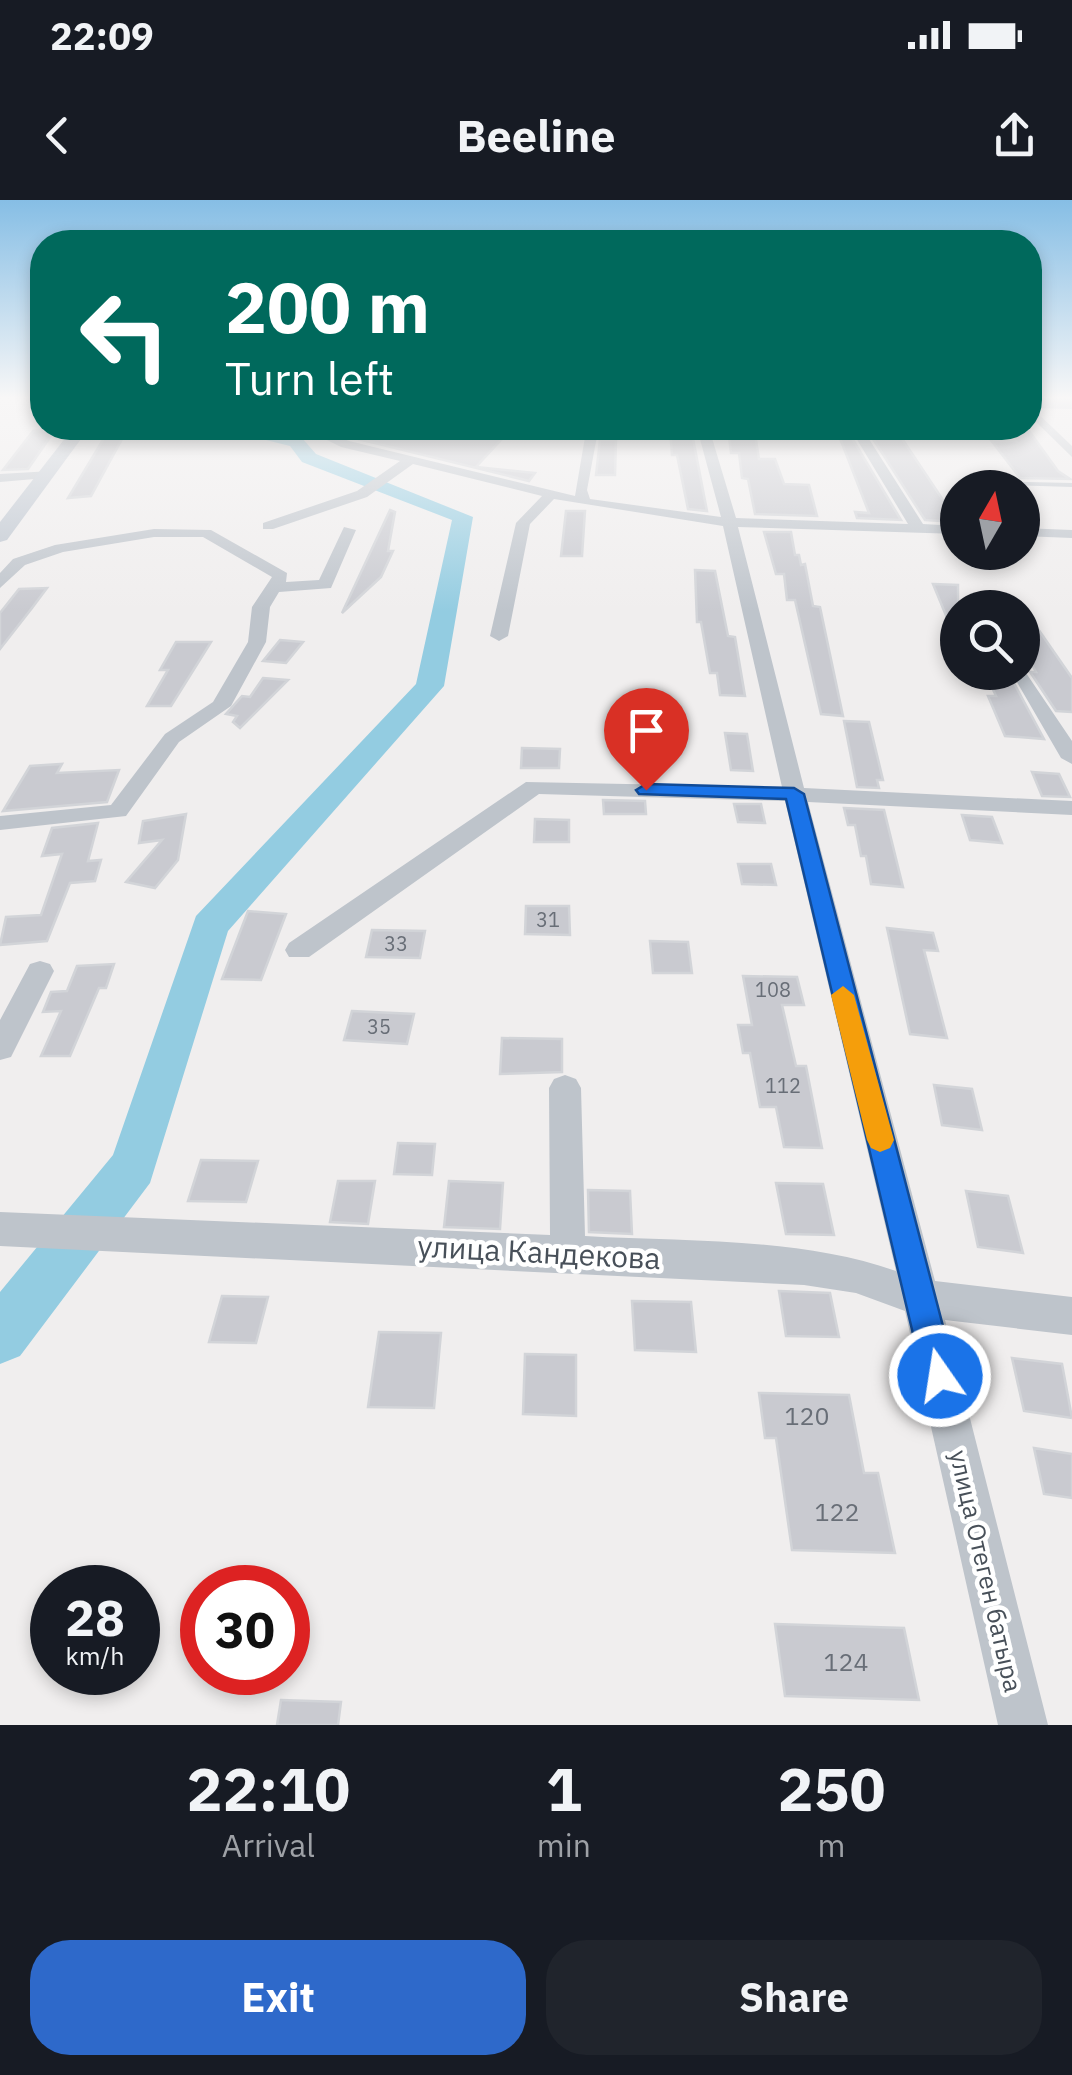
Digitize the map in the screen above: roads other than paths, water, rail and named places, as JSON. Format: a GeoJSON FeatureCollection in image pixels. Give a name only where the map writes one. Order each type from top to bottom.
{"type":"FeatureCollection","features":[{"type":"Feature","properties":{"kind":"main road"},"geometry":{"type":"LineString","coordinates":[[0,536],[50,469]]}},
{"type":"Feature","properties":{"kind":"street"},"geometry":{"type":"LineString","coordinates":[[268,526],[362,494],[397,469]]}},
{"type":"Feature","properties":{"kind":"street"},"geometry":{"type":"LineString","coordinates":[[456,469],[584,502],[730,522],[940,530]]}},
{"type":"Feature","properties":{"kind":"street"},"geometry":{"type":"LineString","coordinates":[[584,469],[580,490],[584,502]]}},
{"type":"Feature","properties":{"kind":"street","name":"улица Отеген батыра"},"geometry":{"type":"LineString","coordinates":[[715,469],[1023,1725]]}},
{"type":"Feature","properties":{"kind":"street"},"geometry":{"type":"LineString","coordinates":[[882,469],[919,529]]}},
{"type":"Feature","properties":{"kind":"street"},"geometry":{"type":"LineString","coordinates":[[0,478],[46,474]]}},
{"type":"Feature","properties":{"kind":"street"},"geometry":{"type":"LineString","coordinates":[[499,636],[523,523],[554,492]]}},
{"type":"Feature","properties":{"kind":"street"},"geometry":{"type":"LineString","coordinates":[[274,587],[324,585],[348,530]]}},
{"type":"Feature","properties":{"kind":"street"},"geometry":{"type":"LineString","coordinates":[[0,583],[19,562],[60,548],[154,533],[206,532],[281,576],[261,607],[258,642],[222,706],[172,738],[118,811],[0,823]]}},
{"type":"Feature","properties":{"kind":"street"},"geometry":{"type":"LineString","coordinates":[[1040,533],[1072,534]]}},
{"type":"Feature","properties":{"kind":"street"},"geometry":{"type":"LineString","coordinates":[[1031,690],[1072,758]]}},
{"type":"Feature","properties":{"kind":"street"},"geometry":{"type":"LineString","coordinates":[[299,950],[534,787],[794,794],[1072,808]]}},
{"type":"Feature","properties":{"kind":"street"},"geometry":{"type":"LineString","coordinates":[[0,1048],[40,971]]}},
{"type":"Feature","properties":{"kind":"street"},"geometry":{"type":"LineString","coordinates":[[564,1088],[568,1252]]}},
{"type":"Feature","properties":{"kind":"street","name":"улица Кандекова"},"geometry":{"type":"LineString","coordinates":[[0,1228],[568,1252],[804,1267],[856,1276],[921,1298],[1072,1316]]}},
{"type":"Feature","properties":{"kind":"lane"},"geometry":{"type":"LineString","coordinates":[[1040,484],[1072,485]]}},
{"type":"Feature","properties":{"kind":"waterway"},"geometry":{"type":"LineString","coordinates":[[0,1336],[133,1167],[210,926],[430,686],[463,517],[338,469]]}}]}
